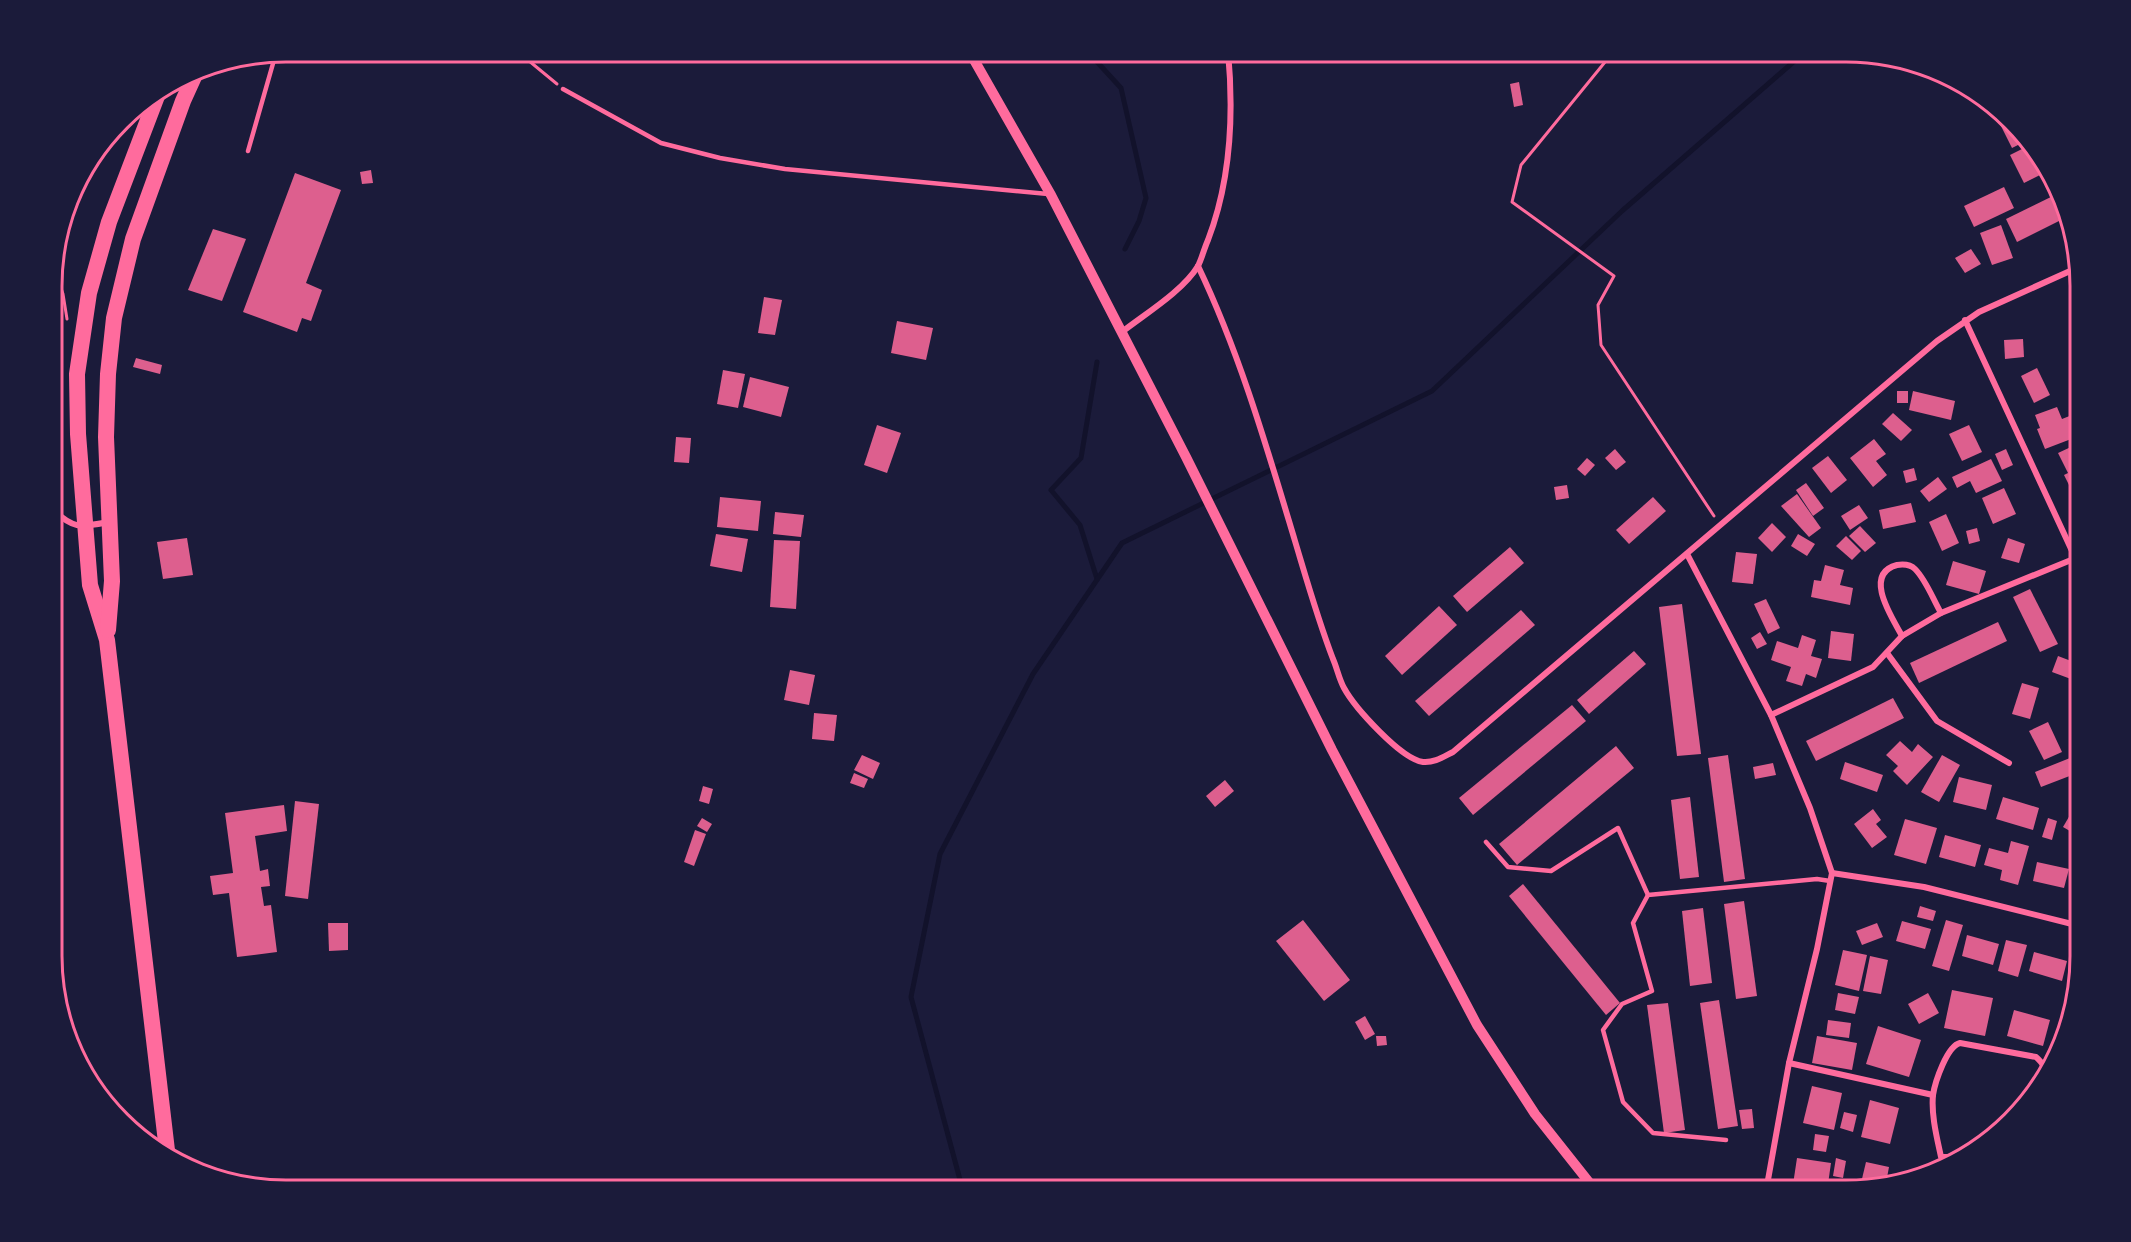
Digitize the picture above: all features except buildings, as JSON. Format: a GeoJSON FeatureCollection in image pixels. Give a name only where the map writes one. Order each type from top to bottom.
{"type":"FeatureCollection","features":[{"type":"Feature","properties":{"kind":"highway"},"geometry":{"type":"LineString","coordinates":[[107,640],[112,581],[106,437],[108,374],[114,318],[133,239],[191,83]]}},
{"type":"Feature","properties":{"kind":"highway"},"geometry":{"type":"LineString","coordinates":[[154,104],[109,222],[89,293],[77,374],[78,434],[90,585],[107,640],[167,1147]]}},
{"type":"Feature","properties":{"kind":"street"},"geometry":{"type":"LineString","coordinates":[[975,62],[1051,195],[1227,537],[1332,750],[1477,1025],[1535,1114],[1587,1180]]}},
{"type":"Feature","properties":{"kind":"street"},"geometry":{"type":"LineString","coordinates":[[1122,332],[1182,285],[1198,266],[1213,227],[1223,192],[1227,166],[1230,129],[1228,62]]}},
{"type":"Feature","properties":{"kind":"street"},"geometry":{"type":"LineString","coordinates":[[1198,266],[1226,329],[1262,433],[1320,624],[1343,687],[1372,724],[1411,759],[1420,762],[1440,759],[1452,752],[1937,341],[1965,320],[2069,271]]}},
{"type":"Feature","properties":{"kind":"street"},"geometry":{"type":"LineString","coordinates":[[1965,320],[2070,545]]}},
{"type":"Feature","properties":{"kind":"street"},"geometry":{"type":"LineString","coordinates":[[62,518],[68,523],[85,526],[110,522]]}},
{"type":"Feature","properties":{"kind":"street"},"geometry":{"type":"LineString","coordinates":[[1687,554],[1771,715],[1810,808],[1832,873],[1789,1063],[1768,1180]]}},
{"type":"Feature","properties":{"kind":"street"},"geometry":{"type":"LineString","coordinates":[[1771,715],[1860,675],[1873,667],[1902,636],[1941,613],[2070,560]]}},
{"type":"Feature","properties":{"kind":"street"},"geometry":{"type":"LineString","coordinates":[[1902,636],[1881,593],[1884,574],[1891,567],[1902,564],[1914,569],[1941,613]]}},
{"type":"Feature","properties":{"kind":"street"},"geometry":{"type":"LineString","coordinates":[[1887,653],[1937,721],[2009,763]]}},
{"type":"Feature","properties":{"kind":"street"},"geometry":{"type":"LineString","coordinates":[[1832,873],[1924,887],[2070,924]]}},
{"type":"Feature","properties":{"kind":"street"},"geometry":{"type":"LineString","coordinates":[[1945,1157],[1941,1157],[1933,1095],[1951,1048],[1960,1042],[2036,1057],[2043,1063]]}},
{"type":"Feature","properties":{"kind":"street"},"geometry":{"type":"LineString","coordinates":[[1789,1063],[1933,1095]]}},
{"type":"Feature","properties":{"kind":"lane"},"geometry":{"type":"LineString","coordinates":[[248,151],[273,62]]}},
{"type":"Feature","properties":{"kind":"lane"},"geometry":{"type":"LineString","coordinates":[[562,88],[662,143],[720,158],[785,169],[1051,195]]}},
{"type":"Feature","properties":{"kind":"lane"},"geometry":{"type":"LineString","coordinates":[[1486,842],[1508,867],[1551,871],[1618,828],[1648,895]]}},
{"type":"Feature","properties":{"kind":"lane"},"geometry":{"type":"LineString","coordinates":[[1648,895],[1818,879],[1830,881]]}},
{"type":"Feature","properties":{"kind":"lane"},"geometry":{"type":"LineString","coordinates":[[1648,895],[1633,922],[1652,991],[1622,1004],[1603,1030],[1623,1102],[1653,1133],[1726,1140]]}},
{"type":"Feature","properties":{"kind":"path"},"geometry":{"type":"LineString","coordinates":[[530,62],[562,88]]}},
{"type":"Feature","properties":{"kind":"path"},"geometry":{"type":"LineString","coordinates":[[1605,62],[1521,165],[1512,202],[1614,276],[1598,304],[1601,345],[1720,525]]}},
{"type":"Feature","properties":{"kind":"path"},"geometry":{"type":"LineString","coordinates":[[62,291],[69,329]]}},
{"type":"Feature","properties":{"kind":"waterway"},"geometry":{"type":"LineString","coordinates":[[1097,62],[1121,88],[1146,198],[1139,221],[1125,249]]}},
{"type":"Feature","properties":{"kind":"waterway"},"geometry":{"type":"LineString","coordinates":[[960,1180],[911,997],[940,854],[1033,674],[1122,543],[1432,391],[1622,211],[1793,62]]}},
{"type":"Feature","properties":{"kind":"waterway"},"geometry":{"type":"LineString","coordinates":[[1097,362],[1081,458],[1051,490],[1080,525],[1097,579]]}}]}
